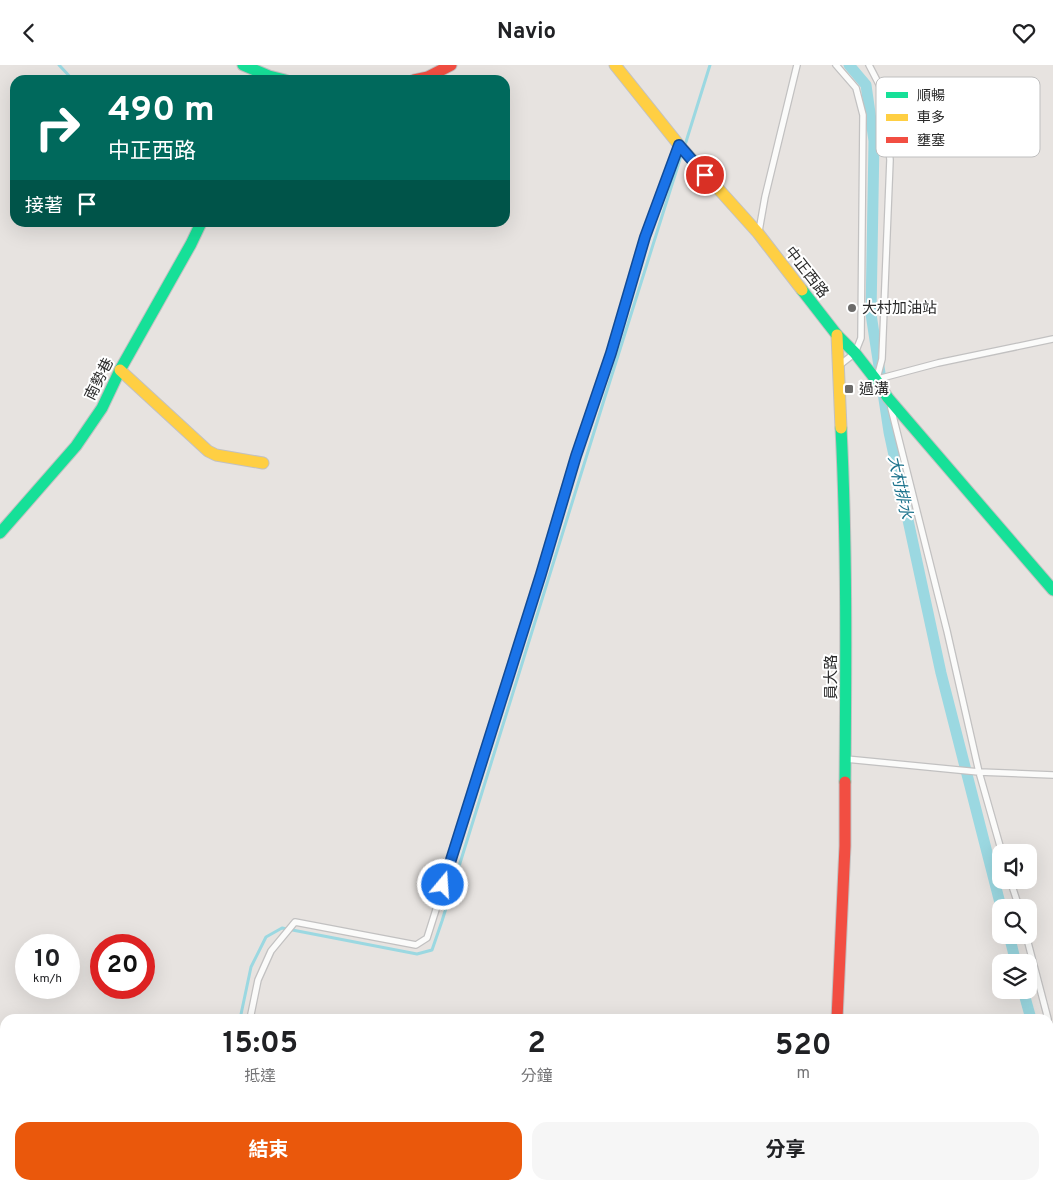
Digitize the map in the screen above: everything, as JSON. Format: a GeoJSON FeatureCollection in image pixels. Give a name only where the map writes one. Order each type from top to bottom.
{"type":"FeatureCollection","features":[{"type":"Feature","properties":{"kind":"street"},"geometry":{"type":"LineString","coordinates":[[244,65],[262,75]]}},
{"type":"Feature","properties":{"kind":"street"},"geometry":{"type":"LineString","coordinates":[[432,75],[451,65]]}},
{"type":"Feature","properties":{"kind":"street","name":"中正西路"},"geometry":{"type":"LineString","coordinates":[[615,65],[679,145],[758,233],[837,335],[855,353],[888,398],[1053,590]]}},
{"type":"Feature","properties":{"kind":"street","name":"南勢巷"},"geometry":{"type":"LineString","coordinates":[[0,533],[76,446],[102,408],[120,370],[199,227]]}},
{"type":"Feature","properties":{"kind":"street","name":"員大路"},"geometry":{"type":"LineString","coordinates":[[837,335],[844,483],[846,675],[845,846],[837,1014]]}},
{"type":"Feature","properties":{"kind":"street"},"geometry":{"type":"LineString","coordinates":[[120,370],[208,451],[216,455],[262,463]]}},
{"type":"Feature","properties":{"kind":"lane"},"geometry":{"type":"LineString","coordinates":[[758,233],[797,65]]}},
{"type":"Feature","properties":{"kind":"lane"},"geometry":{"type":"LineString","coordinates":[[836,65],[856,88],[863,115],[861,338],[855,353],[839,366]]}},
{"type":"Feature","properties":{"kind":"lane"},"geometry":{"type":"LineString","coordinates":[[868,65],[876,79]]}},
{"type":"Feature","properties":{"kind":"lane"},"geometry":{"type":"LineString","coordinates":[[251,1014],[258,980],[271,951],[295,922],[416,945],[426,938],[576,456],[611,353],[645,237],[679,145]]}},
{"type":"Feature","properties":{"kind":"lane"},"geometry":{"type":"LineString","coordinates":[[876,380],[882,359],[890,157]]}},
{"type":"Feature","properties":{"kind":"lane"},"geometry":{"type":"LineString","coordinates":[[876,380],[938,363],[1053,339]]}},
{"type":"Feature","properties":{"kind":"lane"},"geometry":{"type":"LineString","coordinates":[[888,398],[947,631],[979,773],[999,844]]}},
{"type":"Feature","properties":{"kind":"lane"},"geometry":{"type":"LineString","coordinates":[[846,759],[979,773],[1053,775]]}},
{"type":"Feature","properties":{"kind":"lane"},"geometry":{"type":"LineString","coordinates":[[1028,944],[1047,1014]]}},
{"type":"Feature","properties":{"kind":"waterway"},"geometry":{"type":"LineString","coordinates":[[59,65],[68,75]]}},
{"type":"Feature","properties":{"kind":"waterway"},"geometry":{"type":"LineString","coordinates":[[685,145],[710,65]]}},
{"type":"Feature","properties":{"kind":"waterway","name":"大村排水"},"geometry":{"type":"LineString","coordinates":[[849,65],[866,85],[874,141],[871,314],[889,432],[941,673],[999,899]]}},
{"type":"Feature","properties":{"kind":"waterway"},"geometry":{"type":"LineString","coordinates":[[241,1014],[251,967],[266,937],[282,928],[417,954],[432,950],[681,156]]}},
{"type":"Feature","properties":{"kind":"waterway","name":"大村排水"},"geometry":{"type":"LineString","coordinates":[[1011,944],[1014,954]]}},
{"type":"Feature","properties":{"kind":"waterway","name":"大村排水"},"geometry":{"type":"LineString","coordinates":[[1025,999],[1030,1014]]}},
{"type":"Feature","properties":{"kind":"traffic: fast"},"geometry":{"type":"LineString","coordinates":[[243,65],[267,75]]}},
{"type":"Feature","properties":{"kind":"traffic: fast"},"geometry":{"type":"LineString","coordinates":[[0,533],[76,446],[102,408],[120,370],[199,227]]}},
{"type":"Feature","properties":{"kind":"traffic: fast"},"geometry":{"type":"LineString","coordinates":[[802,290],[837,335],[855,353],[888,398],[1053,590]]}},
{"type":"Feature","properties":{"kind":"traffic: fast"},"geometry":{"type":"LineString","coordinates":[[841,428],[846,649],[845,782]]}},
{"type":"Feature","properties":{"kind":"traffic: slow"},"geometry":{"type":"LineString","coordinates":[[615,65],[679,145],[758,233],[802,290]]}},
{"type":"Feature","properties":{"kind":"traffic: slow"},"geometry":{"type":"LineString","coordinates":[[837,335],[841,428]]}},
{"type":"Feature","properties":{"kind":"traffic: slow"},"geometry":{"type":"LineString","coordinates":[[120,370],[208,451],[216,455],[263,463]]}},
{"type":"Feature","properties":{"kind":"traffic: jam"},"geometry":{"type":"LineString","coordinates":[[432,75],[451,65]]}},
{"type":"Feature","properties":{"kind":"traffic: jam"},"geometry":{"type":"LineString","coordinates":[[837,1014],[845,846],[845,782]]}},
{"type":"Feature","properties":{"kind":"place","name":"大村加油站"},"geometry":{"type":"Point","coordinates":[852,308]}},
{"type":"Feature","properties":{"kind":"place","name":"過溝"},"geometry":{"type":"Point","coordinates":[849,389]}},
{"type":"Feature","properties":{"kind":"route"},"geometry":{"type":"LineString","coordinates":[[443,885],[541,574],[576,456],[611,353],[645,237],[679,145],[705,175]]}}]}
